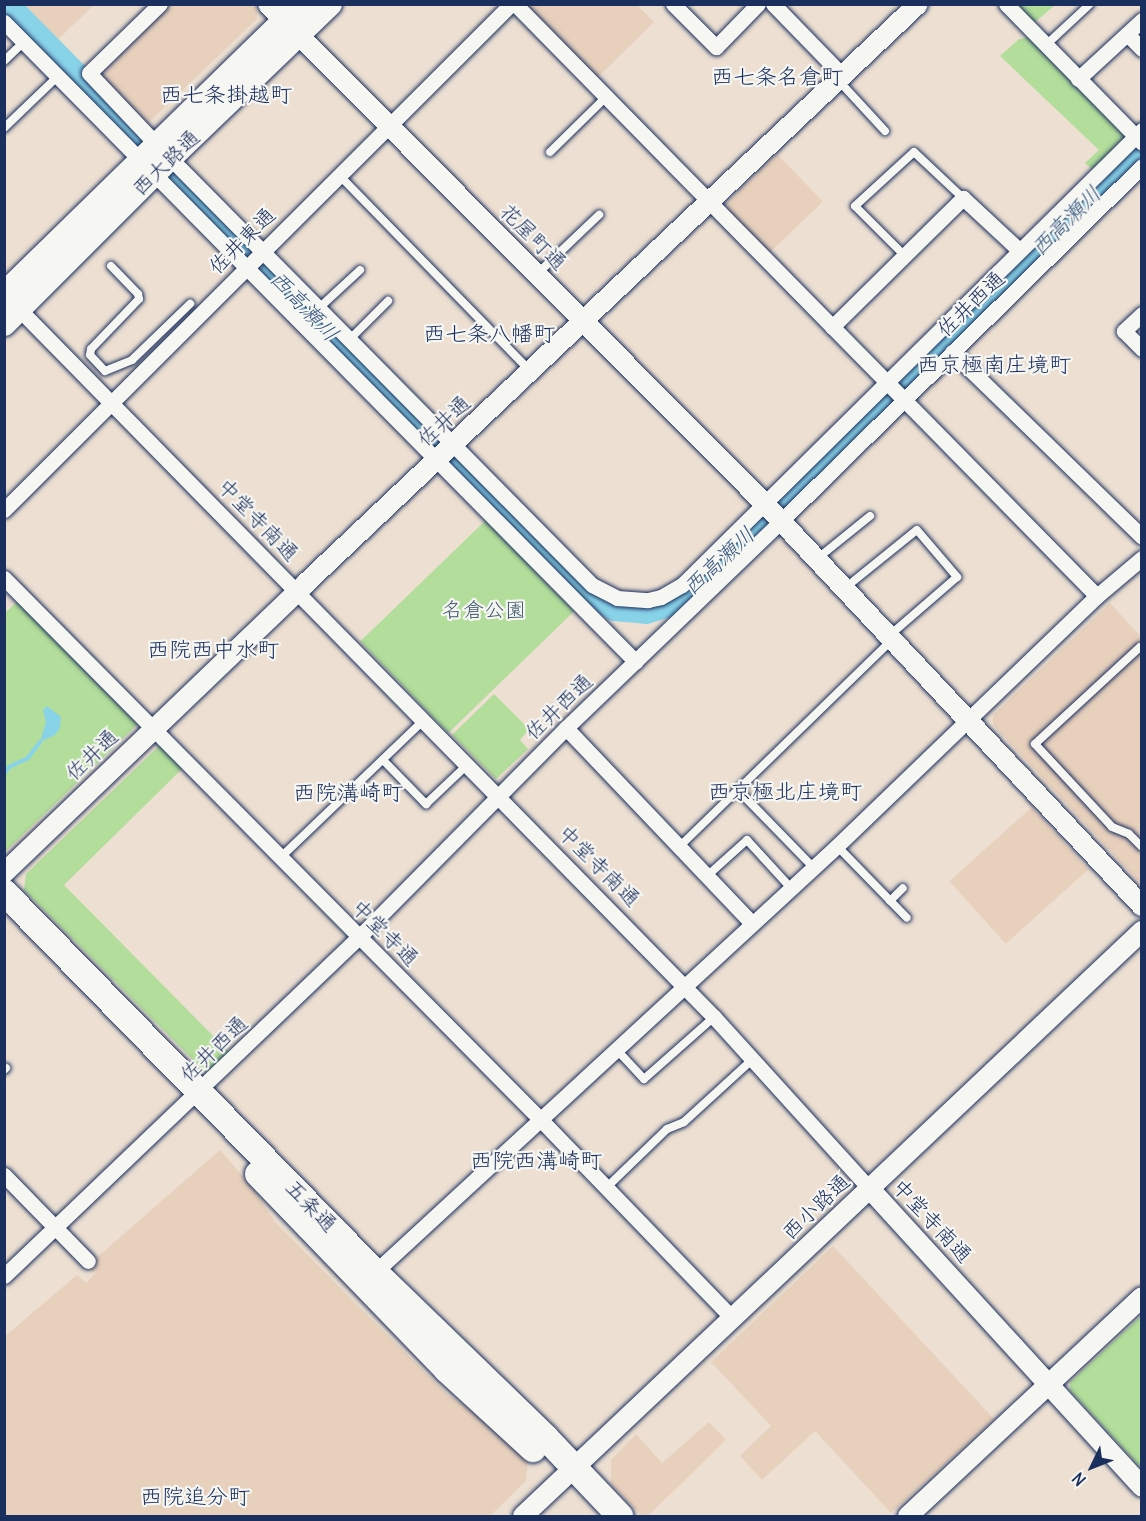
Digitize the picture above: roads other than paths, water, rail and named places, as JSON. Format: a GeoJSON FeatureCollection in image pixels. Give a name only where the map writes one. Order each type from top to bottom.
{"type":"FeatureCollection","features":[{"type":"Feature","properties":{"kind":"highway","name":"五条通"},"geometry":{"type":"LineString","coordinates":[[4,892],[195,1096],[286,1206],[375,1297],[568,1473],[620,1516]]}},
{"type":"Feature","properties":{"kind":"highway","name":"五条通"},"geometry":{"type":"LineString","coordinates":[[4,911],[375,1272],[568,1473],[597,1516]]}},
{"type":"Feature","properties":{"kind":"main road","name":"西大路通"},"geometry":{"type":"LineString","coordinates":[[8,305],[156,159],[288,16],[330,4]]}},
{"type":"Feature","properties":{"kind":"street"},"geometry":{"type":"LineString","coordinates":[[160,4],[89,73],[156,159],[247,266],[591,585],[617,598],[648,600],[672,593],[772,512],[886,383],[1019,250],[1139,136],[1078,79],[1006,4]]}},
{"type":"Feature","properties":{"kind":"street"},"geometry":{"type":"LineString","coordinates":[[513,4],[1097,596]]}},
{"type":"Feature","properties":{"kind":"street","name":"佐井東通"},"geometry":{"type":"LineString","coordinates":[[4,510],[262,250],[513,4]]}},
{"type":"Feature","properties":{"kind":"street"},"geometry":{"type":"LineString","coordinates":[[673,4],[716,47],[758,4]]}},
{"type":"Feature","properties":{"kind":"street"},"geometry":{"type":"LineString","coordinates":[[773,4],[840,78]]}},
{"type":"Feature","properties":{"kind":"street","name":"佐井通"},"geometry":{"type":"LineString","coordinates":[[4,873],[918,4]]}},
{"type":"Feature","properties":{"kind":"street","name":"花屋町通"},"geometry":{"type":"LineString","coordinates":[[288,16],[390,125],[845,588],[1142,906]]}},
{"type":"Feature","properties":{"kind":"street"},"geometry":{"type":"LineString","coordinates":[[1078,79],[1142,20]]}},
{"type":"Feature","properties":{"kind":"street"},"geometry":{"type":"LineString","coordinates":[[4,22],[59,75],[262,250],[350,339],[447,452],[636,662]]}},
{"type":"Feature","properties":{"kind":"street"},"geometry":{"type":"LineString","coordinates":[[1127,34],[1142,49]]}},
{"type":"Feature","properties":{"kind":"street","name":"佐井西通"},"geometry":{"type":"LineString","coordinates":[[4,1276],[57,1228],[359,937],[566,728],[636,662],[772,512],[902,400],[1142,166]]}},
{"type":"Feature","properties":{"kind":"street"},"geometry":{"type":"LineString","coordinates":[[832,327],[963,198],[1019,250]]}},
{"type":"Feature","properties":{"kind":"street","name":"中堂寺南通"},"geometry":{"type":"LineString","coordinates":[[8,305],[110,404],[714,1017],[1142,1487]]}},
{"type":"Feature","properties":{"kind":"street"},"geometry":{"type":"LineString","coordinates":[[1142,314],[1124,331],[1142,350]]}},
{"type":"Feature","properties":{"kind":"street"},"geometry":{"type":"LineString","coordinates":[[952,352],[1142,537]]}},
{"type":"Feature","properties":{"kind":"street"},"geometry":{"type":"LineString","coordinates":[[375,1272],[837,846],[1097,596],[1142,558]]}},
{"type":"Feature","properties":{"kind":"street","name":"中堂寺通"},"geometry":{"type":"LineString","coordinates":[[4,578],[541,1120],[733,1319]]}},
{"type":"Feature","properties":{"kind":"street"},"geometry":{"type":"LineString","coordinates":[[566,728],[752,923]]}},
{"type":"Feature","properties":{"kind":"street","name":"西小路通"},"geometry":{"type":"LineString","coordinates":[[523,1516],[1142,931]]}},
{"type":"Feature","properties":{"kind":"street"},"geometry":{"type":"LineString","coordinates":[[4,1175],[88,1261]]}},
{"type":"Feature","properties":{"kind":"street"},"geometry":{"type":"LineString","coordinates":[[908,1516],[1142,1297]]}},
{"type":"Feature","properties":{"kind":"lane"},"geometry":{"type":"LineString","coordinates":[[1046,45],[1090,4]]}},
{"type":"Feature","properties":{"kind":"lane"},"geometry":{"type":"LineString","coordinates":[[4,61],[24,42]]}},
{"type":"Feature","properties":{"kind":"lane"},"geometry":{"type":"LineString","coordinates":[[4,128],[59,75]]}},
{"type":"Feature","properties":{"kind":"lane"},"geometry":{"type":"LineString","coordinates":[[840,78],[885,131]]}},
{"type":"Feature","properties":{"kind":"lane"},"geometry":{"type":"LineString","coordinates":[[550,152],[606,97]]}},
{"type":"Feature","properties":{"kind":"lane"},"geometry":{"type":"LineString","coordinates":[[904,255],[855,206],[914,152],[963,198]]}},
{"type":"Feature","properties":{"kind":"lane"},"geometry":{"type":"LineString","coordinates":[[339,175],[531,372]]}},
{"type":"Feature","properties":{"kind":"lane"},"geometry":{"type":"LineString","coordinates":[[536,274],[599,215]]}},
{"type":"Feature","properties":{"kind":"lane"},"geometry":{"type":"LineString","coordinates":[[111,266],[138,294],[139,299],[91,349],[90,355],[105,371],[132,360],[190,304]]}},
{"type":"Feature","properties":{"kind":"lane"},"geometry":{"type":"LineString","coordinates":[[319,308],[360,270]]}},
{"type":"Feature","properties":{"kind":"lane"},"geometry":{"type":"LineString","coordinates":[[350,339],[388,301]]}},
{"type":"Feature","properties":{"kind":"lane"},"geometry":{"type":"LineString","coordinates":[[817,559],[870,516]]}},
{"type":"Feature","properties":{"kind":"lane"},"geometry":{"type":"LineString","coordinates":[[679,847],[891,637],[957,577],[917,530],[845,588]]}},
{"type":"Feature","properties":{"kind":"lane"},"geometry":{"type":"LineString","coordinates":[[1142,648],[1140,647],[1035,744],[1112,827],[1129,834],[1142,847]]}},
{"type":"Feature","properties":{"kind":"lane"},"geometry":{"type":"LineString","coordinates":[[280,858],[422,722]]}},
{"type":"Feature","properties":{"kind":"lane"},"geometry":{"type":"LineString","coordinates":[[383,760],[426,804],[466,766]]}},
{"type":"Feature","properties":{"kind":"lane"},"geometry":{"type":"LineString","coordinates":[[738,790],[813,867]]}},
{"type":"Feature","properties":{"kind":"lane"},"geometry":{"type":"LineString","coordinates":[[707,876],[747,840],[791,888]]}},
{"type":"Feature","properties":{"kind":"lane"},"geometry":{"type":"LineString","coordinates":[[837,846],[907,918]]}},
{"type":"Feature","properties":{"kind":"lane"},"geometry":{"type":"LineString","coordinates":[[890,901],[903,888]]}},
{"type":"Feature","properties":{"kind":"lane"},"geometry":{"type":"LineString","coordinates":[[616,1050],[644,1079],[714,1017]]}},
{"type":"Feature","properties":{"kind":"lane"},"geometry":{"type":"LineString","coordinates":[[606,1188],[667,1129],[684,1122],[753,1059]]}},
{"type":"Feature","properties":{"kind":"water"},"geometry":{"type":"Polygon","coordinates":[[[47,706],[61,717],[60,728],[55,735],[40,742],[46,722],[43,710],[47,706]]]}},
{"type":"Feature","properties":{"kind":"waterway","name":"西高瀬川"},"geometry":{"type":"LineString","coordinates":[[7,4],[137,136]]}},
{"type":"Feature","properties":{"kind":"waterway","name":"西高瀬川"},"geometry":{"type":"LineString","coordinates":[[179,179],[581,589],[614,609],[646,612],[672,604],[693,589],[1142,147]]}},
{"type":"Feature","properties":{"kind":"waterway","name":"西高瀬川"},"geometry":{"type":"LineString","coordinates":[[412,424],[425,427]]}},
{"type":"Feature","properties":{"kind":"waterway","name":"西高瀬川"},"geometry":{"type":"LineString","coordinates":[[539,555],[552,558]]}},
{"type":"Feature","properties":{"kind":"waterway"},"geometry":{"type":"LineString","coordinates":[[4,774],[9,767],[28,758],[40,742]]}},
{"type":"Feature","properties":{"kind":"district","name":"西七条名倉町"},"geometry":{"type":"Point","coordinates":[777,77]}},
{"type":"Feature","properties":{"kind":"district","name":"西七条掛越町"},"geometry":{"type":"Point","coordinates":[226,95]}},
{"type":"Feature","properties":{"kind":"district","name":"西七条八幡町"},"geometry":{"type":"Point","coordinates":[489,334]}},
{"type":"Feature","properties":{"kind":"district","name":"西京極南庄境町"},"geometry":{"type":"Point","coordinates":[994,365]}},
{"type":"Feature","properties":{"kind":"district","name":"西院西中水町"},"geometry":{"type":"Point","coordinates":[213,650]}},
{"type":"Feature","properties":{"kind":"district","name":"西京極北庄境町"},"geometry":{"type":"Point","coordinates":[785,792]}},
{"type":"Feature","properties":{"kind":"district","name":"西院溝崎町"},"geometry":{"type":"Point","coordinates":[348,793]}},
{"type":"Feature","properties":{"kind":"district","name":"西院西溝崎町"},"geometry":{"type":"Point","coordinates":[536,1161]}},
{"type":"Feature","properties":{"kind":"district","name":"西院追分町"},"geometry":{"type":"Point","coordinates":[195,1497]}},
{"type":"Feature","properties":{"kind":"park label","name":"名倉公園"},"geometry":{"type":"Point","coordinates":[484,610]}}]}
